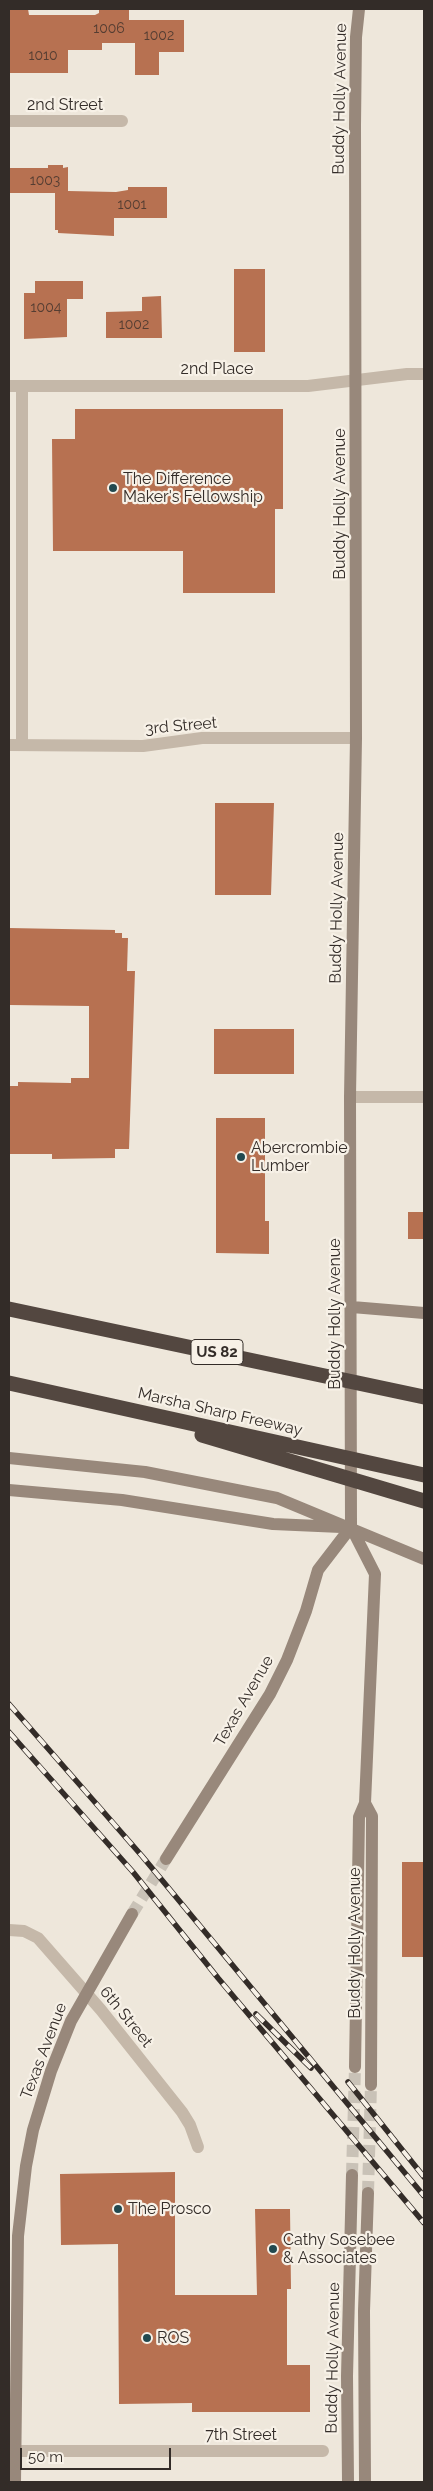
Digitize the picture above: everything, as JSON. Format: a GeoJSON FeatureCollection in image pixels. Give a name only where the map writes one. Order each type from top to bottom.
{"type":"FeatureCollection","features":[{"type":"Feature","properties":{"kind":"highway","name":"US 82"},"geometry":{"type":"LineString","coordinates":[[9,1309],[424,1397]]}},
{"type":"Feature","properties":{"kind":"highway","name":"Marsha Sharp Freeway"},"geometry":{"type":"LineString","coordinates":[[9,1383],[424,1475]]}},
{"type":"Feature","properties":{"kind":"highway"},"geometry":{"type":"LineString","coordinates":[[78,1398],[424,1501]]}},
{"type":"Feature","properties":{"kind":"main road","name":"Buddy Holly Avenue"},"geometry":{"type":"LineString","coordinates":[[356,2067],[359,1817],[365,1803],[375,1574],[351,1528],[352,1307],[350,1097],[356,738],[355,125],[356,37],[359,9]]}},
{"type":"Feature","properties":{"kind":"main road"},"geometry":{"type":"LineString","coordinates":[[352,1307],[424,1313]]}},
{"type":"Feature","properties":{"kind":"main road"},"geometry":{"type":"LineString","coordinates":[[9,1458],[145,1472],[277,1498],[424,1559]]}},
{"type":"Feature","properties":{"kind":"main road"},"geometry":{"type":"LineString","coordinates":[[9,1490],[122,1500],[273,1524],[351,1528]]}},
{"type":"Feature","properties":{"kind":"main road","name":"Texas Avenue"},"geometry":{"type":"LineString","coordinates":[[166,1859],[270,1694],[306,1610],[318,1570],[351,1528]]}},
{"type":"Feature","properties":{"kind":"main road","name":"Buddy Holly Avenue"},"geometry":{"type":"LineString","coordinates":[[365,1803],[372,1816],[371,2085]]}},
{"type":"Feature","properties":{"kind":"main road","name":"Texas Avenue"},"geometry":{"type":"LineString","coordinates":[[15,2482],[12,2451],[18,2236],[26,2166],[33,2130],[51,2071],[71,2021],[132,1914]]}},
{"type":"Feature","properties":{"kind":"main road","name":"Buddy Holly Avenue"},"geometry":{"type":"LineString","coordinates":[[348,2482],[347,2376],[352,2175]]}},
{"type":"Feature","properties":{"kind":"main road","name":"Buddy Holly Avenue"},"geometry":{"type":"LineString","coordinates":[[365,2482],[364,2311],[368,2193]]}},
{"type":"Feature","properties":{"kind":"street","name":"2nd Street"},"geometry":{"type":"LineString","coordinates":[[9,121],[122,121]]}},
{"type":"Feature","properties":{"kind":"street","name":"2nd Place"},"geometry":{"type":"LineString","coordinates":[[9,386],[308,386],[424,374]]}},
{"type":"Feature","properties":{"kind":"street"},"geometry":{"type":"LineString","coordinates":[[15,745],[22,386]]}},
{"type":"Feature","properties":{"kind":"street","name":"3rd Street"},"geometry":{"type":"LineString","coordinates":[[15,745],[143,746],[202,738],[356,738]]}},
{"type":"Feature","properties":{"kind":"street"},"geometry":{"type":"LineString","coordinates":[[350,1097],[424,1097]]}},
{"type":"Feature","properties":{"kind":"street","name":"6th Street"},"geometry":{"type":"LineString","coordinates":[[9,1930],[24,1931],[38,1938],[101,2010],[182,2112],[190,2125],[198,2148]]}},
{"type":"Feature","properties":{"kind":"street","name":"7th Street"},"geometry":{"type":"LineString","coordinates":[[12,2451],[323,2451]]}},
{"type":"Feature","properties":{"kind":"building"},"geometry":{"type":"Polygon","coordinates":[[[9,9],[28,9],[29,15],[95,15],[99,13],[99,9],[129,9],[129,20],[184,20],[184,52],[159,52],[159,75],[135,75],[135,43],[102,43],[102,50],[68,50],[68,73],[9,73],[9,9]]]}},
{"type":"Feature","properties":{"kind":"building"},"geometry":{"type":"Polygon","coordinates":[[[48,165],[68,167],[68,191],[116,192],[128,190],[128,187],[167,187],[167,218],[114,218],[114,236],[58,233],[58,230],[55,230],[55,193],[9,193],[9,168],[48,168],[48,165]]]}},
{"type":"Feature","properties":{"kind":"building"},"geometry":{"type":"Polygon","coordinates":[[[234,269],[265,269],[265,352],[234,352],[234,269]]]}},
{"type":"Feature","properties":{"kind":"building"},"geometry":{"type":"Polygon","coordinates":[[[35,281],[83,281],[83,299],[67,299],[67,337],[24,339],[24,293],[35,293],[35,281]]]}},
{"type":"Feature","properties":{"kind":"building"},"geometry":{"type":"Polygon","coordinates":[[[161,296],[162,338],[106,338],[106,312],[142,311],[142,297],[161,296]]]}},
{"type":"Feature","properties":{"kind":"building","name":"The Difference Maker's Fellowship"},"geometry":{"type":"Polygon","coordinates":[[[75,409],[283,409],[283,509],[275,509],[275,593],[183,593],[183,551],[53,551],[52,439],[75,439],[75,409]]]}},
{"type":"Feature","properties":{"kind":"building"},"geometry":{"type":"Polygon","coordinates":[[[215,803],[274,803],[271,895],[215,895],[215,803]]]}},
{"type":"Feature","properties":{"kind":"building"},"geometry":{"type":"Polygon","coordinates":[[[9,928],[115,930],[115,933],[122,933],[122,938],[128,938],[127,971],[135,971],[129,1149],[115,1149],[115,1158],[52,1159],[52,1154],[9,1154],[9,1086],[18,1086],[18,1082],[71,1083],[71,1078],[89,1078],[89,1006],[9,1005],[9,928]]]}},
{"type":"Feature","properties":{"kind":"building"},"geometry":{"type":"Polygon","coordinates":[[[214,1029],[294,1029],[294,1074],[214,1074],[214,1029]]]}},
{"type":"Feature","properties":{"kind":"building","name":"Abercrombie Lumber"},"geometry":{"type":"Polygon","coordinates":[[[216,1118],[265,1118],[265,1221],[269,1221],[269,1254],[216,1253],[216,1118]]]}},
{"type":"Feature","properties":{"kind":"building"},"geometry":{"type":"Polygon","coordinates":[[[408,1212],[424,1212],[424,1239],[408,1239],[408,1212]]]}},
{"type":"Feature","properties":{"kind":"building"},"geometry":{"type":"Polygon","coordinates":[[[402,1862],[424,1862],[424,1957],[402,1957],[402,1862]]]}},
{"type":"Feature","properties":{"kind":"building"},"geometry":{"type":"Polygon","coordinates":[[[175,2172],[175,2295],[257,2295],[255,2209],[290,2209],[291,2289],[287,2289],[287,2365],[310,2365],[310,2412],[192,2412],[192,2403],[119,2404],[118,2244],[61,2245],[60,2174],[175,2172]]]}},
{"type":"Feature","properties":{"kind":"tunnel"},"geometry":{"type":"LineString","coordinates":[[132,1914],[166,1859]]}},
{"type":"Feature","properties":{"kind":"tunnel"},"geometry":{"type":"LineString","coordinates":[[352,2175],[355,2067]]}},
{"type":"Feature","properties":{"kind":"tunnel"},"geometry":{"type":"LineString","coordinates":[[368,2193],[371,2085]]}},
{"type":"Feature","properties":{"kind":"railway"},"geometry":{"type":"LineString","coordinates":[[9,1704],[142,1856],[424,2196]]}},
{"type":"Feature","properties":{"kind":"railway"},"geometry":{"type":"LineString","coordinates":[[9,1732],[133,1872],[218,1978],[424,2223]]}},
{"type":"Feature","properties":{"kind":"railway"},"geometry":{"type":"LineString","coordinates":[[256,2014],[311,2068]]}},
{"type":"Feature","properties":{"kind":"railway"},"geometry":{"type":"LineString","coordinates":[[348,2082],[424,2177]]}},
{"type":"Feature","properties":{"kind":"place","name":"The Difference Maker's Fellowship"},"geometry":{"type":"Point","coordinates":[113,488]}},
{"type":"Feature","properties":{"kind":"place","name":"Abercrombie Lumber"},"geometry":{"type":"Point","coordinates":[241,1157]}},
{"type":"Feature","properties":{"kind":"place","name":"The Prosco"},"geometry":{"type":"Point","coordinates":[118,2209]}},
{"type":"Feature","properties":{"kind":"place","name":"Cathy Sosebee & Associates"},"geometry":{"type":"Point","coordinates":[273,2249]}},
{"type":"Feature","properties":{"kind":"place","name":"ROS"},"geometry":{"type":"Point","coordinates":[147,2338]}}]}
